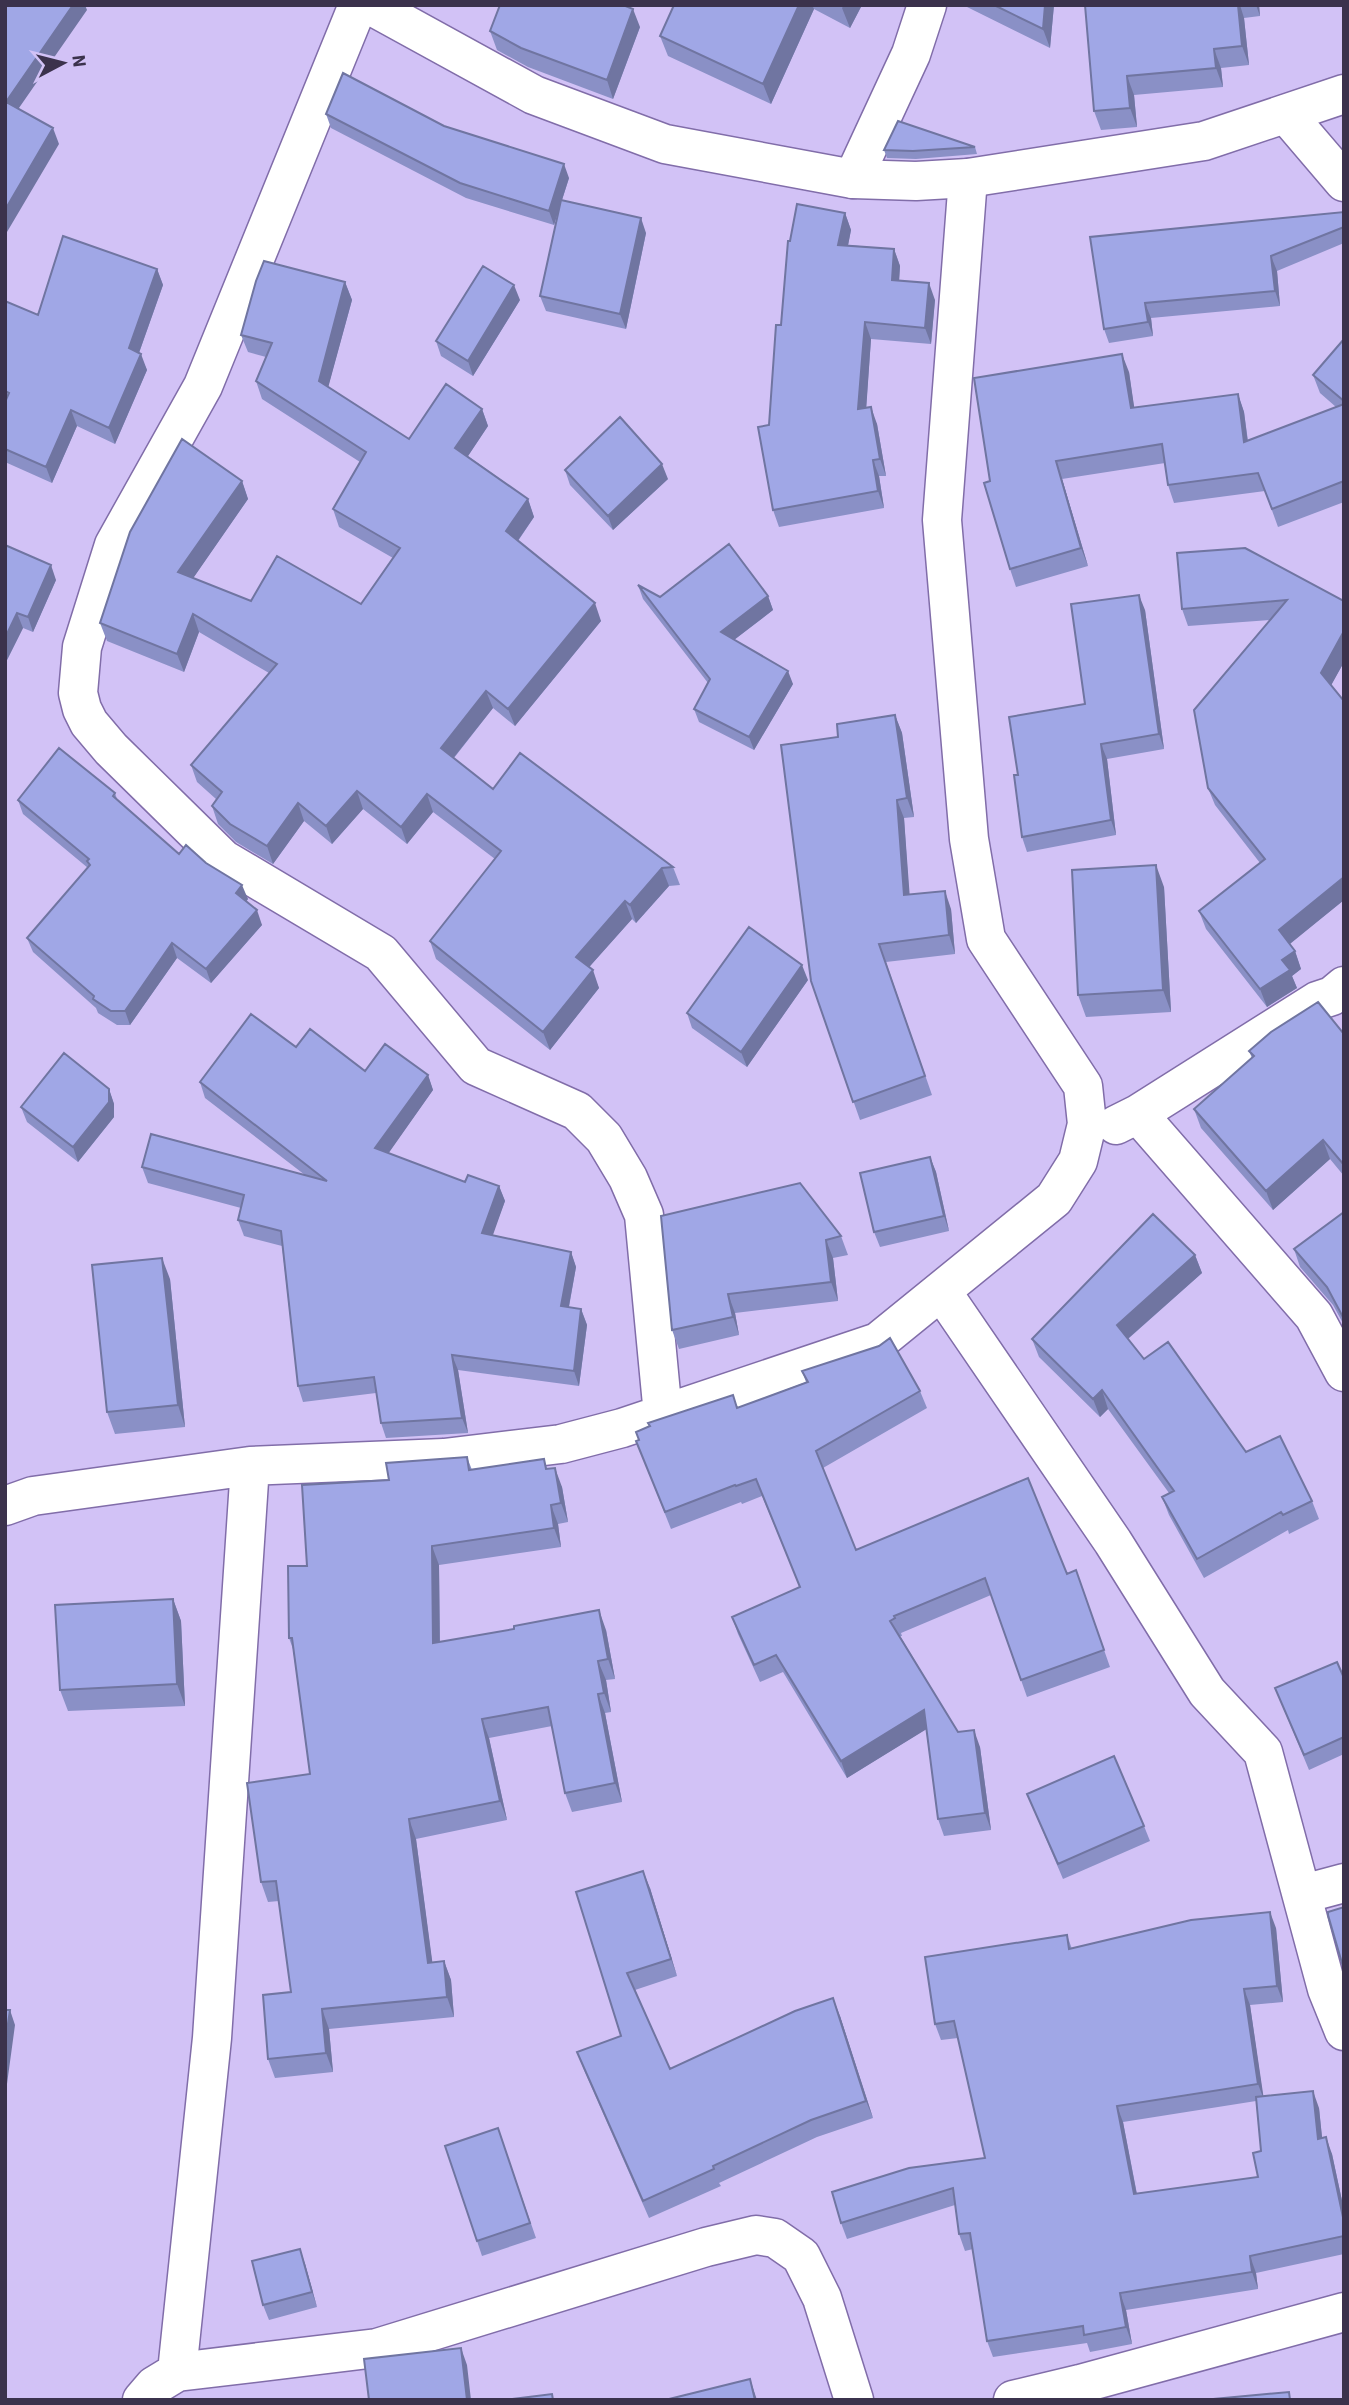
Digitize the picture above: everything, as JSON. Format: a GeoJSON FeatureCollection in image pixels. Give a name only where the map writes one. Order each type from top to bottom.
{"type":"FeatureCollection","features":[{"type":"Feature","properties":{"kind":"street"},"geometry":{"type":"LineString","coordinates":[[358,5],[203,386],[114,545],[82,646],[78,694],[89,723],[111,750],[223,859],[382,953],[476,1066],[577,1111],[604,1138],[628,1178],[644,1215],[663,1415]]}},
{"type":"Feature","properties":{"kind":"street"},"geometry":{"type":"LineString","coordinates":[[853,179],[911,54],[927,5]]}},
{"type":"Feature","properties":{"kind":"street"},"geometry":{"type":"LineString","coordinates":[[396,11],[534,95],[665,144],[853,179],[916,181],[968,178],[1205,141],[1343,93]]}},
{"type":"Feature","properties":{"kind":"street"},"geometry":{"type":"LineString","coordinates":[[1286,114],[1344,182]]}},
{"type":"Feature","properties":{"kind":"street"},"geometry":{"type":"LineString","coordinates":[[5,1506],[33,1496],[250,1466],[443,1458],[561,1444],[622,1428],[878,1342],[1054,1199],[1078,1161],[1083,1143],[1087,1124],[1083,1086],[986,939],[969,839],[942,520],[968,178]]}},
{"type":"Feature","properties":{"kind":"street"},"geometry":{"type":"LineString","coordinates":[[1083,1143],[1138,1114],[1317,1001],[1332,996],[1344,986]]}},
{"type":"Feature","properties":{"kind":"street"},"geometry":{"type":"LineString","coordinates":[[1138,1114],[1314,1316],[1344,1372]]}},
{"type":"Feature","properties":{"kind":"street"},"geometry":{"type":"LineString","coordinates":[[942,1292],[1113,1542],[1207,1692],[1263,1752],[1327,1989],[1344,2031]]}},
{"type":"Feature","properties":{"kind":"street"},"geometry":{"type":"LineString","coordinates":[[177,2372],[212,2038],[250,1466]]}},
{"type":"Feature","properties":{"kind":"street"},"geometry":{"type":"LineString","coordinates":[[1303,1894],[1344,1883]]}},
{"type":"Feature","properties":{"kind":"street"},"geometry":{"type":"LineString","coordinates":[[142,2400],[154,2386],[177,2372],[377,2348],[706,2247],[756,2235],[775,2238],[802,2256],[822,2298],[854,2400]]}},
{"type":"Feature","properties":{"kind":"street"},"geometry":{"type":"LineString","coordinates":[[1013,2400],[1344,2312]]}},
{"type":"Feature","properties":{"kind":"building"},"geometry":{"type":"Polygon","coordinates":[[[5,5],[73,5],[6,102],[53,128],[5,210],[5,5]]]}},
{"type":"Feature","properties":{"kind":"building"},"geometry":{"type":"Polygon","coordinates":[[[500,5],[623,5],[633,9],[607,80],[521,48],[490,31],[500,5]]]}},
{"type":"Feature","properties":{"kind":"building"},"geometry":{"type":"Polygon","coordinates":[[[674,5],[799,5],[763,84],[660,36],[674,5]]]}},
{"type":"Feature","properties":{"kind":"building"},"geometry":{"type":"Polygon","coordinates":[[[994,5],[1045,5],[1043,29],[994,5]]]}},
{"type":"Feature","properties":{"kind":"building"},"geometry":{"type":"Polygon","coordinates":[[[1085,5],[1238,5],[1242,46],[1214,49],[1216,68],[1127,76],[1130,108],[1094,111],[1085,5]]]}},
{"type":"Feature","properties":{"kind":"building"},"geometry":{"type":"Polygon","coordinates":[[[343,73],[444,126],[564,164],[549,211],[460,183],[326,114],[343,73]]]}},
{"type":"Feature","properties":{"kind":"building"},"geometry":{"type":"Polygon","coordinates":[[[898,121],[975,147],[884,150],[898,121]]]}},
{"type":"Feature","properties":{"kind":"building"},"geometry":{"type":"Polygon","coordinates":[[[561,200],[641,218],[620,314],[540,296],[561,200]]]}},
{"type":"Feature","properties":{"kind":"building"},"geometry":{"type":"Polygon","coordinates":[[[797,204],[845,213],[838,245],[894,249],[892,280],[929,283],[925,328],[865,322],[858,409],[871,407],[880,459],[873,460],[878,491],[773,510],[758,427],[769,425],[776,325],[781,325],[788,241],[797,204]]]}},
{"type":"Feature","properties":{"kind":"building"},"geometry":{"type":"Polygon","coordinates":[[[1344,212],[1344,227],[1271,256],[1275,291],[1145,303],[1148,322],[1104,329],[1090,237],[1344,212]]]}},
{"type":"Feature","properties":{"kind":"building"},"geometry":{"type":"Polygon","coordinates":[[[63,236],[157,269],[129,348],[141,354],[109,428],[71,410],[46,467],[5,449],[5,402],[9,393],[5,391],[5,301],[38,315],[63,236]]]}},
{"type":"Feature","properties":{"kind":"building"},"geometry":{"type":"Polygon","coordinates":[[[264,261],[345,282],[319,381],[409,439],[446,384],[482,409],[455,448],[528,499],[506,531],[595,603],[508,709],[486,691],[441,748],[493,789],[520,753],[673,867],[662,868],[630,905],[625,901],[576,957],[593,970],[543,1032],[430,941],[501,851],[427,794],[401,827],[357,791],[326,826],[298,803],[267,846],[230,824],[212,806],[222,792],[191,765],[277,664],[193,614],[177,654],[100,623],[130,532],[182,439],[242,481],[178,572],[251,601],[277,556],[361,604],[400,548],[333,509],[366,452],[256,381],[272,343],[241,335],[264,261]]]}},
{"type":"Feature","properties":{"kind":"building"},"geometry":{"type":"Polygon","coordinates":[[[483,266],[514,285],[468,361],[436,341],[483,266]]]}},
{"type":"Feature","properties":{"kind":"building"},"geometry":{"type":"Polygon","coordinates":[[[1344,339],[1344,401],[1313,375],[1344,339]]]}},
{"type":"Feature","properties":{"kind":"building"},"geometry":{"type":"Polygon","coordinates":[[[1122,354],[1131,408],[1238,394],[1244,442],[1344,404],[1344,481],[1272,509],[1258,473],[1168,485],[1162,444],[1056,461],[1081,548],[1010,569],[984,483],[990,481],[974,378],[1122,354]]]}},
{"type":"Feature","properties":{"kind":"building"},"geometry":{"type":"Polygon","coordinates":[[[620,417],[662,464],[608,516],[565,470],[620,417]]]}},
{"type":"Feature","properties":{"kind":"building"},"geometry":{"type":"Polygon","coordinates":[[[729,544],[768,596],[721,632],[788,671],[749,737],[694,709],[710,679],[638,585],[660,597],[729,544]]]}},
{"type":"Feature","properties":{"kind":"building"},"geometry":{"type":"Polygon","coordinates":[[[5,545],[51,565],[28,617],[17,613],[5,638],[5,545]]]}},
{"type":"Feature","properties":{"kind":"building"},"geometry":{"type":"Polygon","coordinates":[[[1245,548],[1344,601],[1344,631],[1321,673],[1344,701],[1344,877],[1279,930],[1295,951],[1282,960],[1290,970],[1260,989],[1199,911],[1265,859],[1208,788],[1194,710],[1287,600],[1182,609],[1177,553],[1245,548]]]}},
{"type":"Feature","properties":{"kind":"building"},"geometry":{"type":"Polygon","coordinates":[[[1139,595],[1159,734],[1101,744],[1111,820],[1022,837],[1014,775],[1018,775],[1009,717],[1085,704],[1071,604],[1139,595]]]}},
{"type":"Feature","properties":{"kind":"building"},"geometry":{"type":"Polygon","coordinates":[[[895,715],[907,798],[897,800],[904,895],[945,891],[949,935],[879,944],[925,1076],[853,1102],[811,981],[781,745],[838,737],[837,724],[895,715]]]}},
{"type":"Feature","properties":{"kind":"building"},"geometry":{"type":"Polygon","coordinates":[[[59,748],[115,793],[113,796],[179,854],[186,845],[206,863],[242,885],[236,893],[257,910],[206,969],[172,943],[125,1011],[111,1011],[93,999],[94,996],[27,938],[90,865],[87,861],[89,859],[18,800],[59,748]]]}},
{"type":"Feature","properties":{"kind":"building"},"geometry":{"type":"Polygon","coordinates":[[[1156,865],[1163,990],[1078,995],[1072,870],[1156,865]]]}},
{"type":"Feature","properties":{"kind":"building"},"geometry":{"type":"Polygon","coordinates":[[[749,927],[802,965],[741,1052],[687,1013],[749,927]]]}},
{"type":"Feature","properties":{"kind":"building"},"geometry":{"type":"Polygon","coordinates":[[[1318,1002],[1344,1034],[1344,1165],[1323,1140],[1266,1191],[1194,1109],[1254,1056],[1249,1051],[1271,1032],[1318,1002]]]}},
{"type":"Feature","properties":{"kind":"building"},"geometry":{"type":"Polygon","coordinates":[[[251,1014],[296,1047],[310,1029],[365,1071],[385,1044],[428,1075],[375,1148],[465,1182],[468,1175],[499,1186],[482,1233],[571,1252],[561,1306],[581,1309],[574,1371],[452,1355],[462,1418],[381,1423],[374,1377],[298,1386],[281,1231],[238,1220],[244,1195],[142,1167],[151,1134],[327,1181],[200,1082],[251,1014]]]}},
{"type":"Feature","properties":{"kind":"building"},"geometry":{"type":"Polygon","coordinates":[[[64,1053],[109,1089],[109,1102],[73,1147],[21,1107],[64,1053]]]}},
{"type":"Feature","properties":{"kind":"building"},"geometry":{"type":"Polygon","coordinates":[[[930,1157],[944,1216],[874,1232],[860,1173],[930,1157]]]}},
{"type":"Feature","properties":{"kind":"building"},"geometry":{"type":"Polygon","coordinates":[[[800,1183],[841,1236],[826,1240],[831,1282],[728,1294],[733,1317],[672,1330],[661,1216],[800,1183]]]}},
{"type":"Feature","properties":{"kind":"building"},"geometry":{"type":"Polygon","coordinates":[[[1344,1212],[1344,1319],[1327,1287],[1294,1249],[1344,1212]]]}},
{"type":"Feature","properties":{"kind":"building"},"geometry":{"type":"Polygon","coordinates":[[[1153,1214],[1195,1255],[1117,1325],[1144,1359],[1168,1342],[1246,1452],[1280,1436],[1312,1501],[1283,1515],[1281,1512],[1197,1559],[1162,1497],[1174,1491],[1102,1390],[1093,1399],[1032,1339],[1153,1214]]]}},
{"type":"Feature","properties":{"kind":"building"},"geometry":{"type":"Polygon","coordinates":[[[162,1258],[178,1405],[107,1412],[92,1265],[162,1258]]]}},
{"type":"Feature","properties":{"kind":"building"},"geometry":{"type":"Polygon","coordinates":[[[890,1338],[920,1391],[816,1451],[856,1550],[1028,1478],[1067,1574],[1076,1570],[1104,1650],[1021,1680],[985,1578],[894,1616],[890,1621],[958,1732],[974,1730],[985,1813],[938,1819],[924,1710],[841,1761],[776,1655],[754,1665],[732,1617],[800,1587],[756,1479],[665,1512],[636,1441],[639,1440],[636,1432],[650,1426],[648,1423],[733,1395],[737,1408],[808,1382],[802,1371],[879,1346],[890,1338]]]}},
{"type":"Feature","properties":{"kind":"building"},"geometry":{"type":"Polygon","coordinates":[[[467,1457],[469,1470],[544,1459],[546,1469],[555,1468],[561,1503],[551,1505],[554,1528],[432,1546],[433,1643],[599,1610],[608,1659],[598,1661],[604,1693],[598,1694],[615,1783],[565,1793],[548,1707],[482,1719],[500,1801],[409,1819],[428,1963],[444,1961],[447,1997],[322,2009],[326,2053],[268,2059],[263,1995],[291,1992],[276,1881],[261,1882],[247,1783],[310,1774],[292,1638],[289,1638],[288,1566],[307,1566],[302,1485],[389,1480],[386,1463],[467,1457]]]}},
{"type":"Feature","properties":{"kind":"building"},"geometry":{"type":"Polygon","coordinates":[[[173,1599],[177,1684],[60,1690],[55,1605],[173,1599]]]}},
{"type":"Feature","properties":{"kind":"building"},"geometry":{"type":"Polygon","coordinates":[[[1337,1662],[1344,1678],[1344,1737],[1304,1755],[1275,1688],[1337,1662]]]}},
{"type":"Feature","properties":{"kind":"building"},"geometry":{"type":"Polygon","coordinates":[[[1114,1756],[1144,1826],[1058,1864],[1027,1794],[1114,1756]]]}},
{"type":"Feature","properties":{"kind":"building"},"geometry":{"type":"Polygon","coordinates":[[[643,1871],[671,1959],[627,1973],[670,2069],[795,2011],[833,1998],[866,2101],[811,2120],[643,2201],[577,2052],[621,2036],[576,1892],[643,1871]]]}},
{"type":"Feature","properties":{"kind":"building"},"geometry":{"type":"Polygon","coordinates":[[[1344,1907],[1344,1970],[1328,1912],[1344,1907]]]}},
{"type":"Feature","properties":{"kind":"building"},"geometry":{"type":"Polygon","coordinates":[[[1270,1912],[1277,1986],[1244,1989],[1258,2084],[1117,2106],[1134,2194],[1258,2177],[1253,2153],[1261,2151],[1256,2097],[1313,2091],[1318,2139],[1326,2137],[1344,2222],[1344,2236],[1250,2256],[1252,2272],[1120,2293],[1126,2327],[1084,2335],[1083,2326],[987,2341],[970,2233],[959,2234],[953,2188],[841,2223],[832,2192],[909,2168],[985,2158],[954,2021],[935,2024],[925,1957],[1067,1935],[1069,1949],[1191,1920],[1270,1912]]]}},
{"type":"Feature","properties":{"kind":"building"},"geometry":{"type":"Polygon","coordinates":[[[5,2010],[10,2010],[5,2044],[5,2010]]]}},
{"type":"Feature","properties":{"kind":"building"},"geometry":{"type":"Polygon","coordinates":[[[498,2128],[530,2223],[477,2241],[445,2146],[498,2128]]]}},
{"type":"Feature","properties":{"kind":"building"},"geometry":{"type":"Polygon","coordinates":[[[300,2249],[312,2292],[263,2305],[252,2261],[300,2249]]]}},
{"type":"Feature","properties":{"kind":"building"},"geometry":{"type":"Polygon","coordinates":[[[461,2348],[467,2400],[369,2400],[364,2359],[461,2348]]]}},
{"type":"Feature","properties":{"kind":"building"},"geometry":{"type":"Polygon","coordinates":[[[750,2379],[755,2400],[665,2400],[750,2379]]]}},
{"type":"Feature","properties":{"kind":"building"},"geometry":{"type":"Polygon","coordinates":[[[1289,2392],[1290,2400],[1214,2400],[1214,2399],[1289,2392]]]}},
{"type":"Feature","properties":{"kind":"building"},"geometry":{"type":"Polygon","coordinates":[[[552,2394],[553,2400],[505,2400],[552,2394]]]}}]}
